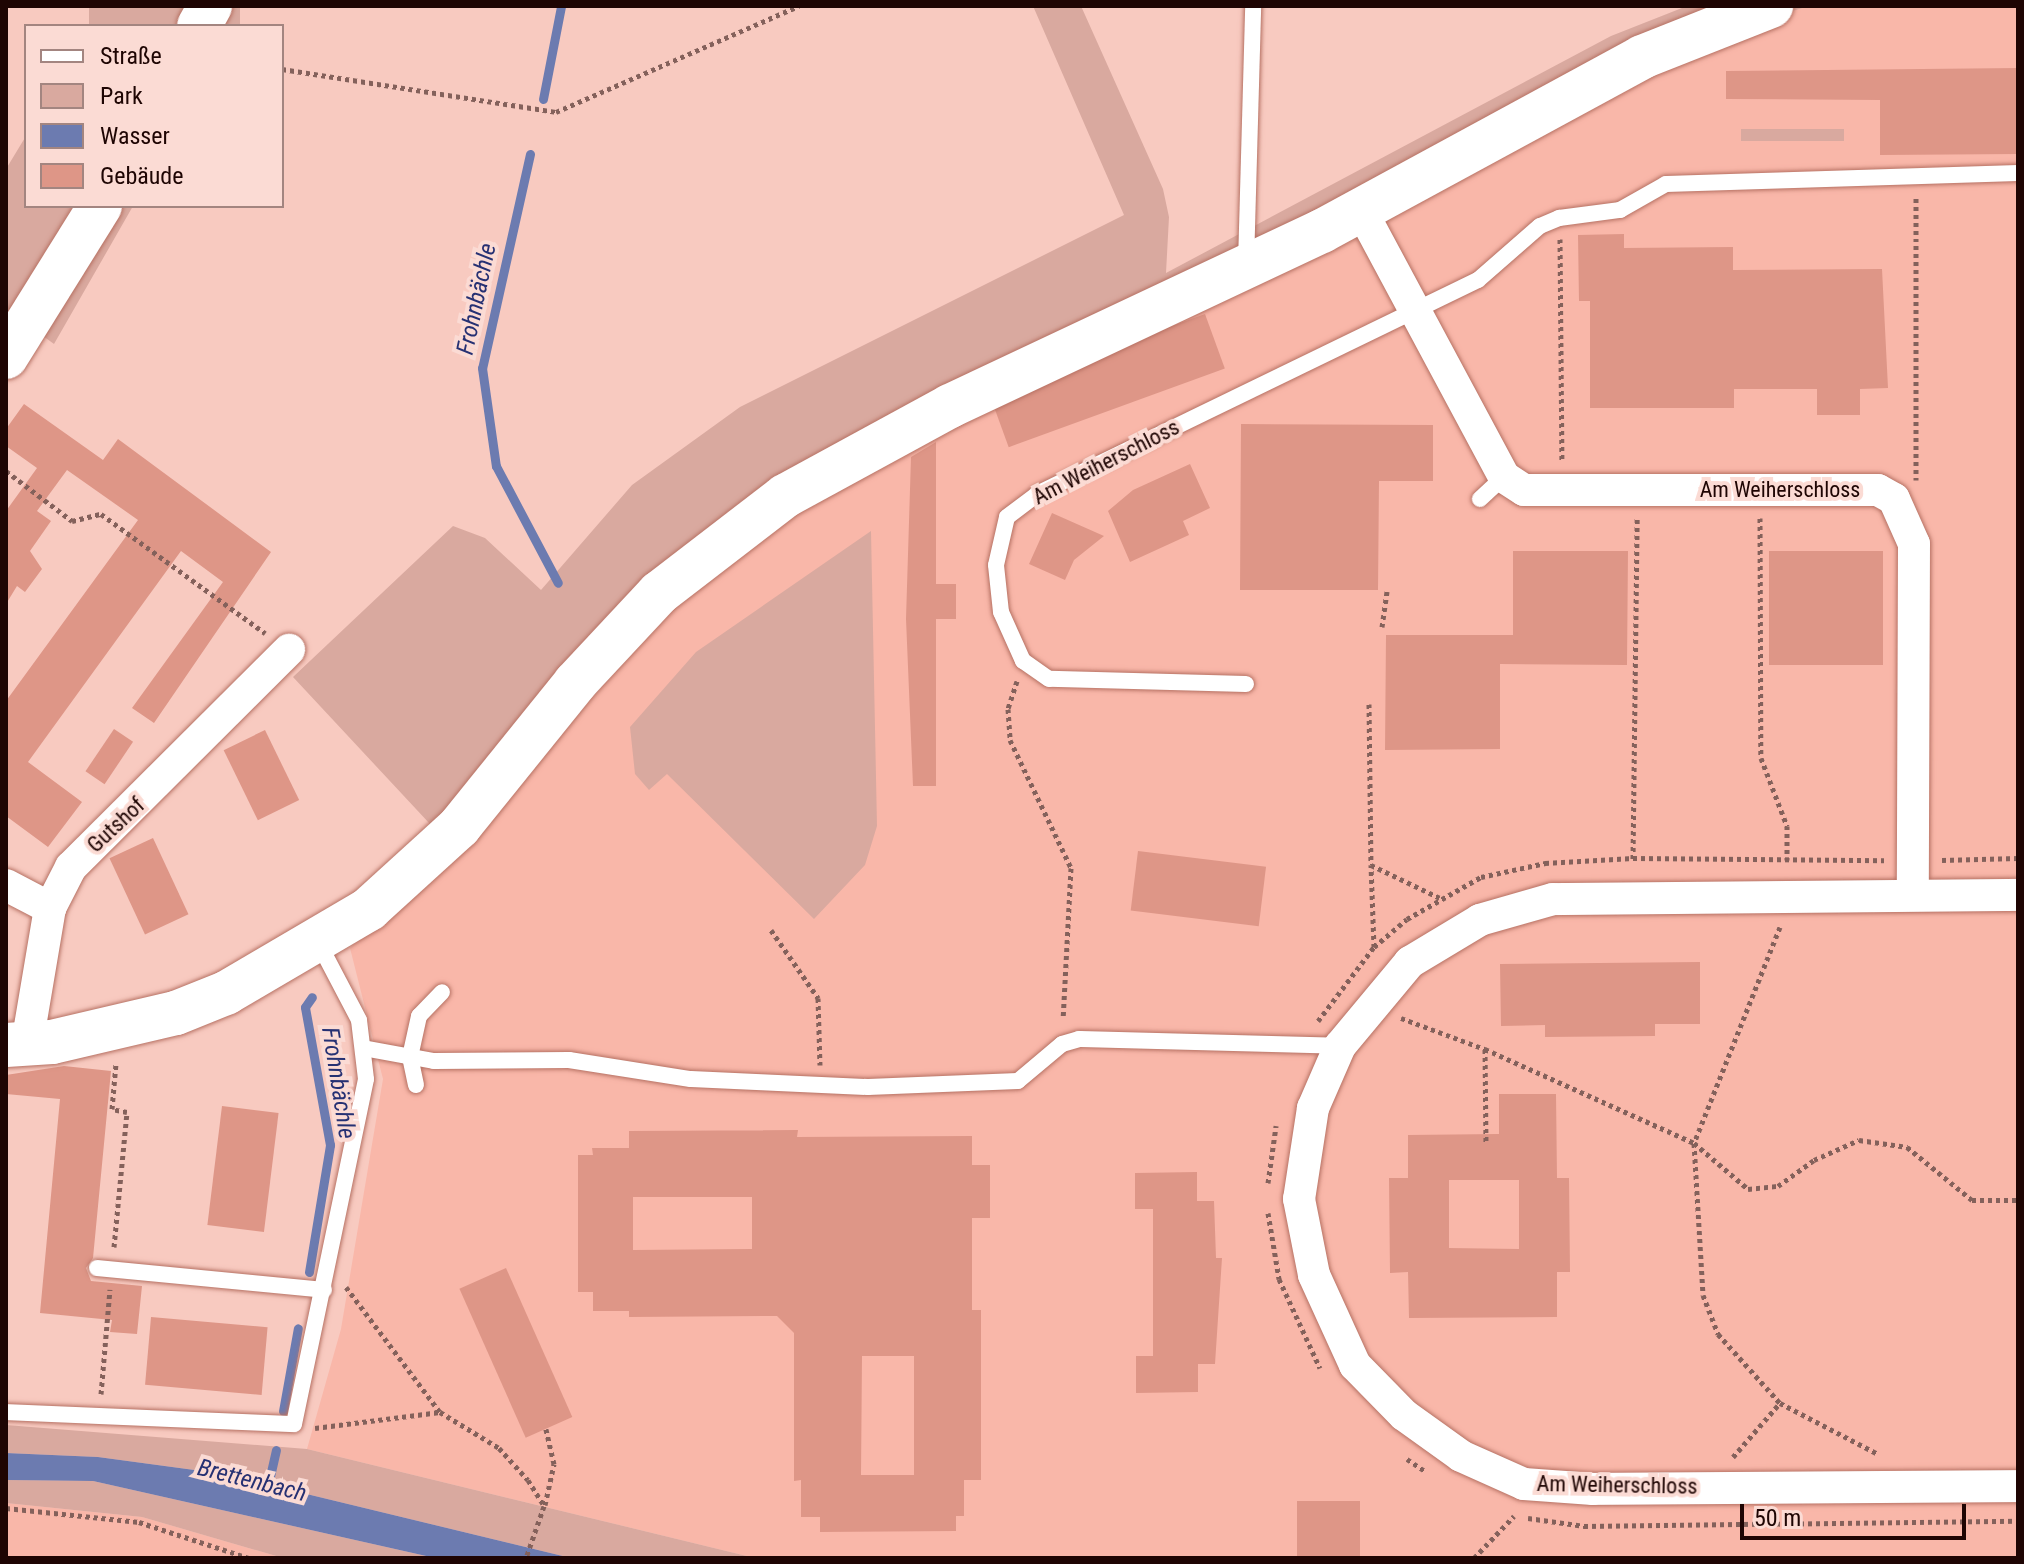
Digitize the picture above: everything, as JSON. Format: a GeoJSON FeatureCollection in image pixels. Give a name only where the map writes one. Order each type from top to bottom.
{"type":"FeatureCollection","features":[{"type":"Feature","properties":{"kind":"street"},"geometry":{"type":"LineString","coordinates":[[200,24],[210,6]]}},
{"type":"Feature","properties":{"kind":"street"},"geometry":{"type":"LineString","coordinates":[[16,1045],[176,1013],[226,993],[318,942],[369,909],[459,827],[617,636],[736,531],[830,469],[936,413],[1246,268],[1361,210],[1642,57],[1771,6]]}},
{"type":"Feature","properties":{"kind":"street"},"geometry":{"type":"LineString","coordinates":[[6,357],[99,208]]}},
{"type":"Feature","properties":{"kind":"street"},"geometry":{"type":"LineString","coordinates":[[1361,210],[1418,310],[1504,477]]}},
{"type":"Feature","properties":{"kind":"street","name":"Am Weiherschloss"},"geometry":{"type":"LineString","coordinates":[[1504,477],[1524,490],[1638,489],[1679,497],[1760,489],[1878,490],[1904,513],[1914,544],[1913,894]]}},
{"type":"Feature","properties":{"kind":"street","name":"Gutshof"},"geometry":{"type":"LineString","coordinates":[[16,1045],[50,908],[71,867],[289,650]]}},
{"type":"Feature","properties":{"kind":"street"},"geometry":{"type":"LineString","coordinates":[[6,885],[50,908]]}},
{"type":"Feature","properties":{"kind":"street","name":"Am Weiherschloss"},"geometry":{"type":"LineString","coordinates":[[2018,895],[1553,899],[1480,920],[1410,962],[1369,1006],[1340,1046],[1313,1108],[1299,1199],[1314,1275],[1355,1365],[1404,1415],[1461,1456],[1524,1484],[2018,1486]]}},
{"type":"Feature","properties":{"kind":"lane"},"geometry":{"type":"LineString","coordinates":[[1246,268],[1253,6]]}},
{"type":"Feature","properties":{"kind":"lane","name":"Am Weiherschloss"},"geometry":{"type":"LineString","coordinates":[[1023,661],[1001,612],[996,565],[1007,517],[1037,494],[1478,280],[1540,226],[1559,218],[1620,210],[1666,184],[2018,173]]}},
{"type":"Feature","properties":{"kind":"lane"},"geometry":{"type":"LineString","coordinates":[[1480,499],[1504,477]]}},
{"type":"Feature","properties":{"kind":"lane"},"geometry":{"type":"LineString","coordinates":[[1023,661],[1049,679],[1246,684]]}},
{"type":"Feature","properties":{"kind":"lane"},"geometry":{"type":"LineString","coordinates":[[6,1412],[294,1424],[330,1268],[365,1092],[363,1048],[350,996],[318,942]]}},
{"type":"Feature","properties":{"kind":"lane"},"geometry":{"type":"LineString","coordinates":[[416,1085],[410,1057],[419,1016],[442,992]]}},
{"type":"Feature","properties":{"kind":"lane"},"geometry":{"type":"LineString","coordinates":[[363,1048],[410,1057],[569,1060],[691,1079],[821,1086],[1018,1081],[1062,1044],[1340,1046]]}},
{"type":"Feature","properties":{"kind":"lane"},"geometry":{"type":"LineString","coordinates":[[97,1268],[324,1290]]}},
{"type":"Feature","properties":{"kind":"path"},"geometry":{"type":"LineString","coordinates":[[284,69],[556,112],[799,6]]}},
{"type":"Feature","properties":{"kind":"path"},"geometry":{"type":"LineString","coordinates":[[1914,544],[1916,175]]}},
{"type":"Feature","properties":{"kind":"path"},"geometry":{"type":"LineString","coordinates":[[1559,218],[1562,490]]}},
{"type":"Feature","properties":{"kind":"path"},"geometry":{"type":"LineString","coordinates":[[6,471],[72,521],[101,514],[289,650]]}},
{"type":"Feature","properties":{"kind":"path"},"geometry":{"type":"LineString","coordinates":[[1632,896],[1638,489]]}},
{"type":"Feature","properties":{"kind":"path"},"geometry":{"type":"LineString","coordinates":[[1760,489],[1761,758],[1787,826],[1787,860]]}},
{"type":"Feature","properties":{"kind":"path"},"geometry":{"type":"LineString","coordinates":[[1382,627],[1387,591]]}},
{"type":"Feature","properties":{"kind":"path"},"geometry":{"type":"LineString","coordinates":[[1023,661],[1008,709],[1010,740],[1071,868],[1062,1044]]}},
{"type":"Feature","properties":{"kind":"path"},"geometry":{"type":"LineString","coordinates":[[1369,704],[1374,947]]}},
{"type":"Feature","properties":{"kind":"path"},"geometry":{"type":"LineString","coordinates":[[1303,1045],[1374,947],[1441,898],[1481,877],[1545,863],[1633,858],[2018,858]]}},
{"type":"Feature","properties":{"kind":"path"},"geometry":{"type":"LineString","coordinates":[[1371,865],[1441,898]]}},
{"type":"Feature","properties":{"kind":"path"},"geometry":{"type":"LineString","coordinates":[[1794,897],[1694,1143],[1703,1295],[1718,1334],[1780,1403],[1886,1459]]}},
{"type":"Feature","properties":{"kind":"path"},"geometry":{"type":"LineString","coordinates":[[771,930],[818,998],[821,1086]]}},
{"type":"Feature","properties":{"kind":"path"},"geometry":{"type":"LineString","coordinates":[[1369,1006],[1485,1049],[1694,1143],[1748,1189],[1778,1186],[1814,1160],[1859,1140],[1907,1147],[1972,1200],[2018,1200]]}},
{"type":"Feature","properties":{"kind":"path"},"geometry":{"type":"LineString","coordinates":[[1485,1049],[1486,1142]]}},
{"type":"Feature","properties":{"kind":"path"},"geometry":{"type":"LineString","coordinates":[[114,1089],[115,1069]]}},
{"type":"Feature","properties":{"kind":"path"},"geometry":{"type":"LineString","coordinates":[[1268,1188],[1277,1121]]}},
{"type":"Feature","properties":{"kind":"path"},"geometry":{"type":"LineString","coordinates":[[1268,1202],[1279,1279],[1323,1373]]}},
{"type":"Feature","properties":{"kind":"path"},"geometry":{"type":"LineString","coordinates":[[330,1268],[374,1317],[440,1412],[499,1448],[544,1506]]}},
{"type":"Feature","properties":{"kind":"path"},"geometry":{"type":"LineString","coordinates":[[1707,1487],[1780,1403]]}},
{"type":"Feature","properties":{"kind":"path"},"geometry":{"type":"LineString","coordinates":[[294,1424],[324,1430],[440,1412]]}},
{"type":"Feature","properties":{"kind":"path"},"geometry":{"type":"LineString","coordinates":[[526,1558],[544,1506],[554,1464],[546,1429]]}},
{"type":"Feature","properties":{"kind":"path"},"geometry":{"type":"LineString","coordinates":[[1395,1449],[1433,1475]]}},
{"type":"Feature","properties":{"kind":"path"},"geometry":{"type":"LineString","coordinates":[[6,1508],[139,1522],[249,1558]]}},
{"type":"Feature","properties":{"kind":"path"},"geometry":{"type":"LineString","coordinates":[[1500,1509],[1514,1516],[1584,1526],[2018,1521]]}},
{"type":"Feature","properties":{"kind":"path"},"geometry":{"type":"LineString","coordinates":[[1474,1558],[1514,1516]]}},
{"type":"Feature","properties":{"kind":"shaded area"},"geometry":{"type":"Polygon","coordinates":[[[1809,6],[2018,6],[2018,1558],[755,1558],[307,1449],[341,1329],[383,1079],[350,948],[472,838],[674,603],[821,493],[1702,39],[1809,6]]]}},
{"type":"Feature","properties":{"kind":"shaded area"},"geometry":{"type":"Polygon","coordinates":[[[6,1503],[142,1517],[283,1558],[6,1558],[6,1503]]]}},
{"type":"Feature","properties":{"kind":"green space"},"geometry":{"type":"Polygon","coordinates":[[[89,6],[240,6],[240,24],[89,24],[89,6]]]}},
{"type":"Feature","properties":{"kind":"green space"},"geometry":{"type":"Polygon","coordinates":[[[1033,6],[1081,6],[1163,189],[1169,217],[1166,273],[1611,36],[1687,6],[1809,6],[1702,39],[821,493],[674,603],[457,853],[293,677],[453,526],[485,538],[541,590],[632,485],[740,407],[1124,215],[1033,6]]]}},
{"type":"Feature","properties":{"kind":"green space"},"geometry":{"type":"Polygon","coordinates":[[[1741,129],[1844,129],[1844,141],[1741,141],[1741,129]]]}},
{"type":"Feature","properties":{"kind":"green space"},"geometry":{"type":"Polygon","coordinates":[[[24,139],[24,208],[132,208],[54,344],[6,309],[6,169],[24,139]]]}},
{"type":"Feature","properties":{"kind":"green space"},"geometry":{"type":"Polygon","coordinates":[[[871,531],[877,826],[865,865],[814,919],[667,774],[649,790],[635,774],[630,727],[696,652],[871,531]]]}},
{"type":"Feature","properties":{"kind":"green space"},"geometry":{"type":"Polygon","coordinates":[[[6,1425],[307,1449],[755,1558],[571,1558],[224,1474],[98,1457],[6,1453],[6,1425]]]}},
{"type":"Feature","properties":{"kind":"green space"},"geometry":{"type":"Polygon","coordinates":[[[6,1480],[93,1481],[435,1558],[283,1558],[142,1517],[6,1503],[6,1480]]]}},
{"type":"Feature","properties":{"kind":"water","name":"Brettenbach"},"geometry":{"type":"Polygon","coordinates":[[[6,1453],[98,1457],[224,1474],[571,1558],[435,1558],[93,1481],[6,1480],[6,1453]]]}},
{"type":"Feature","properties":{"kind":"building"},"geometry":{"type":"Polygon","coordinates":[[[2018,68],[2018,154],[1880,155],[1880,100],[1726,99],[1726,71],[2018,68]]]}},
{"type":"Feature","properties":{"kind":"building"},"geometry":{"type":"Polygon","coordinates":[[[1624,234],[1624,248],[1733,247],[1733,270],[1882,269],[1888,388],[1860,389],[1860,415],[1817,415],[1817,389],[1734,389],[1734,408],[1590,408],[1590,301],[1579,301],[1578,235],[1624,234]]]}},
{"type":"Feature","properties":{"kind":"building"},"geometry":{"type":"Polygon","coordinates":[[[1205,314],[1225,369],[1009,447],[989,393],[1205,314]]]}},
{"type":"Feature","properties":{"kind":"building"},"geometry":{"type":"Polygon","coordinates":[[[24,404],[103,460],[118,439],[271,552],[154,723],[132,708],[223,582],[181,551],[28,762],[82,802],[48,847],[6,816],[6,701],[138,520],[67,470],[37,511],[51,521],[30,551],[42,569],[25,592],[17,586],[6,604],[6,511],[37,468],[6,446],[6,429],[24,404]]]}},
{"type":"Feature","properties":{"kind":"building"},"geometry":{"type":"Polygon","coordinates":[[[1241,424],[1433,425],[1433,481],[1379,481],[1378,590],[1240,590],[1241,424]]]}},
{"type":"Feature","properties":{"kind":"building"},"geometry":{"type":"Polygon","coordinates":[[[936,442],[936,584],[956,584],[956,619],[936,619],[936,786],[913,786],[906,619],[911,457],[936,442]]]}},
{"type":"Feature","properties":{"kind":"building"},"geometry":{"type":"Polygon","coordinates":[[[1190,464],[1210,508],[1183,521],[1189,535],[1130,562],[1108,511],[1133,490],[1190,464]]]}},
{"type":"Feature","properties":{"kind":"building"},"geometry":{"type":"Polygon","coordinates":[[[1052,513],[1104,536],[1074,560],[1065,580],[1029,564],[1052,513]]]}},
{"type":"Feature","properties":{"kind":"building"},"geometry":{"type":"Polygon","coordinates":[[[1513,551],[1628,551],[1627,665],[1500,664],[1500,749],[1385,750],[1386,635],[1513,635],[1513,551]]]}},
{"type":"Feature","properties":{"kind":"building"},"geometry":{"type":"Polygon","coordinates":[[[1769,551],[1883,551],[1883,665],[1769,665],[1769,551]]]}},
{"type":"Feature","properties":{"kind":"building"},"geometry":{"type":"Polygon","coordinates":[[[114,729],[133,742],[105,784],[85,771],[114,729]]]}},
{"type":"Feature","properties":{"kind":"building"},"geometry":{"type":"Polygon","coordinates":[[[265,730],[299,800],[258,820],[224,750],[265,730]]]}},
{"type":"Feature","properties":{"kind":"building"},"geometry":{"type":"Polygon","coordinates":[[[153,838],[188,914],[145,934],[109,858],[153,838]]]}},
{"type":"Feature","properties":{"kind":"building"},"geometry":{"type":"Polygon","coordinates":[[[1138,851],[1266,867],[1259,926],[1131,911],[1138,851]]]}},
{"type":"Feature","properties":{"kind":"building"},"geometry":{"type":"Polygon","coordinates":[[[1700,962],[1700,1024],[1655,1024],[1655,1036],[1545,1037],[1545,1025],[1501,1026],[1500,964],[1700,962]]]}},
{"type":"Feature","properties":{"kind":"building"},"geometry":{"type":"Polygon","coordinates":[[[64,1066],[111,1071],[93,1258],[86,1268],[91,1281],[142,1286],[137,1334],[110,1332],[112,1320],[40,1313],[60,1099],[6,1094],[6,1075],[64,1066]]]}},
{"type":"Feature","properties":{"kind":"building"},"geometry":{"type":"Polygon","coordinates":[[[1499,1094],[1556,1094],[1557,1178],[1569,1178],[1570,1272],[1557,1272],[1557,1317],[1409,1318],[1408,1272],[1390,1273],[1389,1178],[1408,1178],[1408,1135],[1499,1134],[1499,1094]],[[1449,1180],[1449,1248],[1519,1249],[1519,1180],[1449,1180]]]}},
{"type":"Feature","properties":{"kind":"building"},"geometry":{"type":"Polygon","coordinates":[[[222,1106],[279,1113],[264,1232],[207,1225],[222,1106]]]}},
{"type":"Feature","properties":{"kind":"building"},"geometry":{"type":"Polygon","coordinates":[[[798,1130],[797,1137],[972,1136],[972,1165],[990,1165],[990,1218],[972,1218],[972,1310],[981,1310],[981,1480],[964,1480],[964,1516],[956,1516],[956,1531],[820,1532],[820,1517],[801,1517],[801,1480],[794,1481],[794,1333],[777,1316],[629,1317],[629,1311],[593,1311],[593,1292],[578,1292],[578,1155],[593,1155],[592,1148],[629,1148],[629,1131],[798,1130]],[[633,1197],[633,1250],[752,1249],[752,1197],[633,1197]],[[862,1356],[861,1475],[914,1475],[914,1356],[862,1356]]]}},
{"type":"Feature","properties":{"kind":"building"},"geometry":{"type":"Polygon","coordinates":[[[1197,1172],[1197,1201],[1214,1201],[1216,1258],[1222,1258],[1215,1364],[1198,1364],[1198,1392],[1136,1393],[1136,1356],[1153,1356],[1153,1209],[1135,1209],[1135,1173],[1197,1172]]]}},
{"type":"Feature","properties":{"kind":"building"},"geometry":{"type":"Polygon","coordinates":[[[506,1268],[572,1417],[526,1438],[459,1289],[506,1268]]]}},
{"type":"Feature","properties":{"kind":"building"},"geometry":{"type":"Polygon","coordinates":[[[151,1317],[268,1327],[262,1395],[145,1385],[151,1317]]]}},
{"type":"Feature","properties":{"kind":"building"},"geometry":{"type":"Polygon","coordinates":[[[1297,1501],[1360,1501],[1360,1558],[1297,1558],[1297,1501]]]}},
{"type":"Feature","properties":{"kind":"waterway","name":"Frohnbächle"},"geometry":{"type":"LineString","coordinates":[[543,99],[561,6]]}},
{"type":"Feature","properties":{"kind":"waterway","name":"Frohnbächle"},"geometry":{"type":"LineString","coordinates":[[530,154],[482,368],[496,466],[558,583]]}},
{"type":"Feature","properties":{"kind":"waterway","name":"Frohnbächle"},"geometry":{"type":"LineString","coordinates":[[309,1272],[330,1145],[305,1007],[312,997]]}},
{"type":"Feature","properties":{"kind":"waterway","name":"Frohnbächle"},"geometry":{"type":"LineString","coordinates":[[283,1411],[298,1328]]}},
{"type":"Feature","properties":{"kind":"waterway","name":"Frohnbächle"},"geometry":{"type":"LineString","coordinates":[[266,1494],[276,1450]]}}]}
